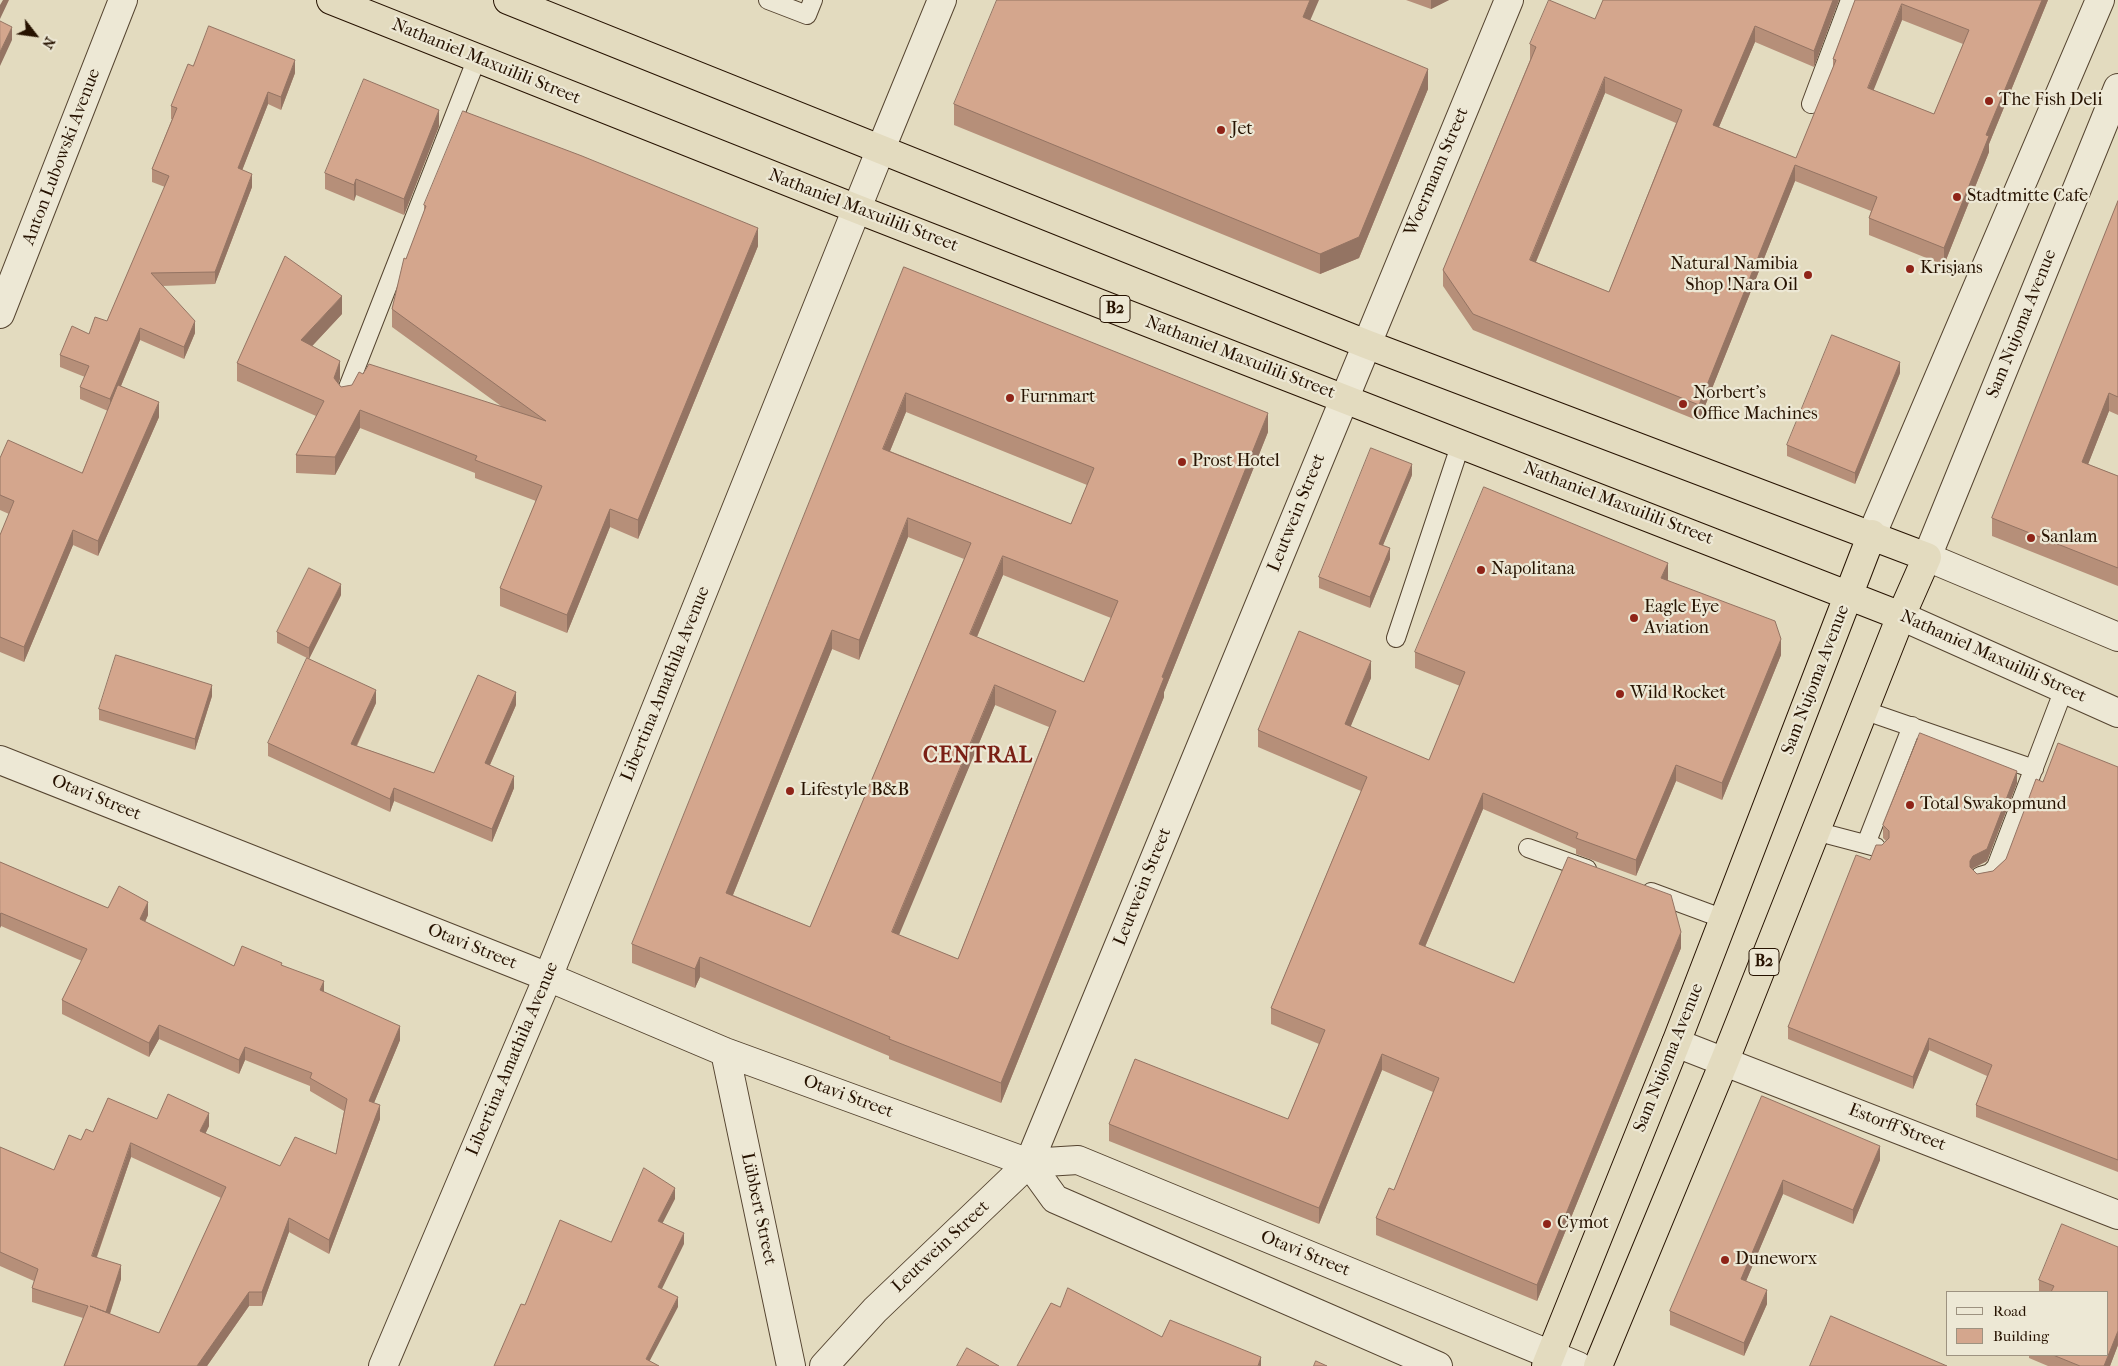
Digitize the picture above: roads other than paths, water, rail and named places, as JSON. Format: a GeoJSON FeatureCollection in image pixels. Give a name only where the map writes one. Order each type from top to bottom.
{"type":"FeatureCollection","features":[{"type":"Feature","properties":{"kind":"highway","name":"Nathaniel Maxuilili Street"},"geometry":{"type":"LineString","coordinates":[[331,0],[857,209],[1849,594],[1901,616]]}},
{"type":"Feature","properties":{"kind":"highway"},"geometry":{"type":"LineString","coordinates":[[508,0],[880,151],[1366,344],[1872,534],[1927,557]]}},
{"type":"Feature","properties":{"kind":"highway","name":"Sam Nujoma Avenue"},"geometry":{"type":"LineString","coordinates":[[1548,1361],[1676,1043],[1872,534]]}},
{"type":"Feature","properties":{"kind":"highway","name":"Sam Nujoma Avenue"},"geometry":{"type":"LineString","coordinates":[[1598,1366],[1725,1060],[1863,710],[1927,557]]}},
{"type":"Feature","properties":{"kind":"street","name":"Anton Lubowski Avenue"},"geometry":{"type":"LineString","coordinates":[[0,314],[123,0]]}},
{"type":"Feature","properties":{"kind":"street","name":"Libertina Amathila Avenue"},"geometry":{"type":"LineString","coordinates":[[384,1366],[548,977],[942,0]]}},
{"type":"Feature","properties":{"kind":"street","name":"Woermann Street"},"geometry":{"type":"LineString","coordinates":[[1366,344],[1509,0]]}},
{"type":"Feature","properties":{"kind":"street","name":"Sam Nujoma Avenue"},"geometry":{"type":"LineString","coordinates":[[1872,534],[2100,0]]}},
{"type":"Feature","properties":{"kind":"street","name":"Sam Nujoma Avenue"},"geometry":{"type":"LineString","coordinates":[[1927,557],[2118,88]]}},
{"type":"Feature","properties":{"kind":"street","name":"Leutwein Street"},"geometry":{"type":"LineString","coordinates":[[824,1366],[874,1310],[1030,1163],[1366,344]]}},
{"type":"Feature","properties":{"kind":"street"},"geometry":{"type":"LineString","coordinates":[[1927,557],[2118,637]]}},
{"type":"Feature","properties":{"kind":"street","name":"Nathaniel Maxuilili Street"},"geometry":{"type":"LineString","coordinates":[[1901,616],[2118,713]]}},
{"type":"Feature","properties":{"kind":"street","name":"Otavi Street"},"geometry":{"type":"LineString","coordinates":[[0,760],[548,977],[724,1052],[1030,1163],[1078,1160],[1548,1361],[1578,1366]]}},
{"type":"Feature","properties":{"kind":"street","name":"Estorff Street"},"geometry":{"type":"LineString","coordinates":[[1676,1043],[1725,1060],[2118,1215]]}},
{"type":"Feature","properties":{"kind":"street","name":"Lübbert Street"},"geometry":{"type":"LineString","coordinates":[[724,1052],[791,1366]]}},
{"type":"Feature","properties":{"kind":"street"},"geometry":{"type":"LineString","coordinates":[[1030,1163],[1055,1199],[1438,1366]]}},
{"type":"Feature","properties":{"kind":"lane"},"geometry":{"type":"LineString","coordinates":[[768,0],[807,15],[813,0]]}},
{"type":"Feature","properties":{"kind":"lane"},"geometry":{"type":"LineString","coordinates":[[1810,104],[1850,0]]}},
{"type":"Feature","properties":{"kind":"lane"},"geometry":{"type":"LineString","coordinates":[[345,395],[477,58]]}},
{"type":"Feature","properties":{"kind":"lane"},"geometry":{"type":"LineString","coordinates":[[1396,638],[1461,443]]}},
{"type":"Feature","properties":{"kind":"lane"},"geometry":{"type":"LineString","coordinates":[[1980,876],[1990,873],[1996,867],[2064,689]]}},
{"type":"Feature","properties":{"kind":"lane"},"geometry":{"type":"LineString","coordinates":[[1863,710],[2034,769]]}},
{"type":"Feature","properties":{"kind":"lane"},"geometry":{"type":"LineString","coordinates":[[1815,831],[1872,845],[1912,726]]}},
{"type":"Feature","properties":{"kind":"lane"},"geometry":{"type":"LineString","coordinates":[[1528,848],[1602,875]]}},
{"type":"Feature","properties":{"kind":"lane"},"geometry":{"type":"LineString","coordinates":[[1630,885],[1724,919]]}},
{"type":"Feature","properties":{"kind":"place","name":"The Fish Deli"},"geometry":{"type":"Point","coordinates":[1989,101]}},
{"type":"Feature","properties":{"kind":"place","name":"Jet"},"geometry":{"type":"Point","coordinates":[1221,130]}},
{"type":"Feature","properties":{"kind":"place","name":"Stadtmitte Cafe"},"geometry":{"type":"Point","coordinates":[1957,197]}},
{"type":"Feature","properties":{"kind":"place","name":"Krisjans"},"geometry":{"type":"Point","coordinates":[1910,269]}},
{"type":"Feature","properties":{"kind":"place","name":"Natural Namibia Shop !Nara Oil"},"geometry":{"type":"Point","coordinates":[1808,275]}},
{"type":"Feature","properties":{"kind":"place","name":"Furnmart"},"geometry":{"type":"Point","coordinates":[1010,398]}},
{"type":"Feature","properties":{"kind":"place","name":"Norbert's Office Machines"},"geometry":{"type":"Point","coordinates":[1683,404]}},
{"type":"Feature","properties":{"kind":"place","name":"Prost Hotel"},"geometry":{"type":"Point","coordinates":[1182,462]}},
{"type":"Feature","properties":{"kind":"place","name":"Sanlam"},"geometry":{"type":"Point","coordinates":[2031,538]}},
{"type":"Feature","properties":{"kind":"place","name":"Napolitana"},"geometry":{"type":"Point","coordinates":[1481,570]}},
{"type":"Feature","properties":{"kind":"place","name":"Eagle Eye Aviation"},"geometry":{"type":"Point","coordinates":[1634,618]}},
{"type":"Feature","properties":{"kind":"place","name":"Wild Rocket"},"geometry":{"type":"Point","coordinates":[1620,694]}},
{"type":"Feature","properties":{"kind":"place","name":"Lifestyle B&B"},"geometry":{"type":"Point","coordinates":[790,791]}},
{"type":"Feature","properties":{"kind":"place","name":"Total Swakopmund"},"geometry":{"type":"Point","coordinates":[1910,805]}},
{"type":"Feature","properties":{"kind":"place","name":"Cymot"},"geometry":{"type":"Point","coordinates":[1547,1224]}},
{"type":"Feature","properties":{"kind":"place","name":"Duneworx"},"geometry":{"type":"Point","coordinates":[1725,1260]}},
{"type":"Feature","properties":{"kind":"district","name":"CENTRAL"},"geometry":{"type":"Point","coordinates":[978,757]}}]}
